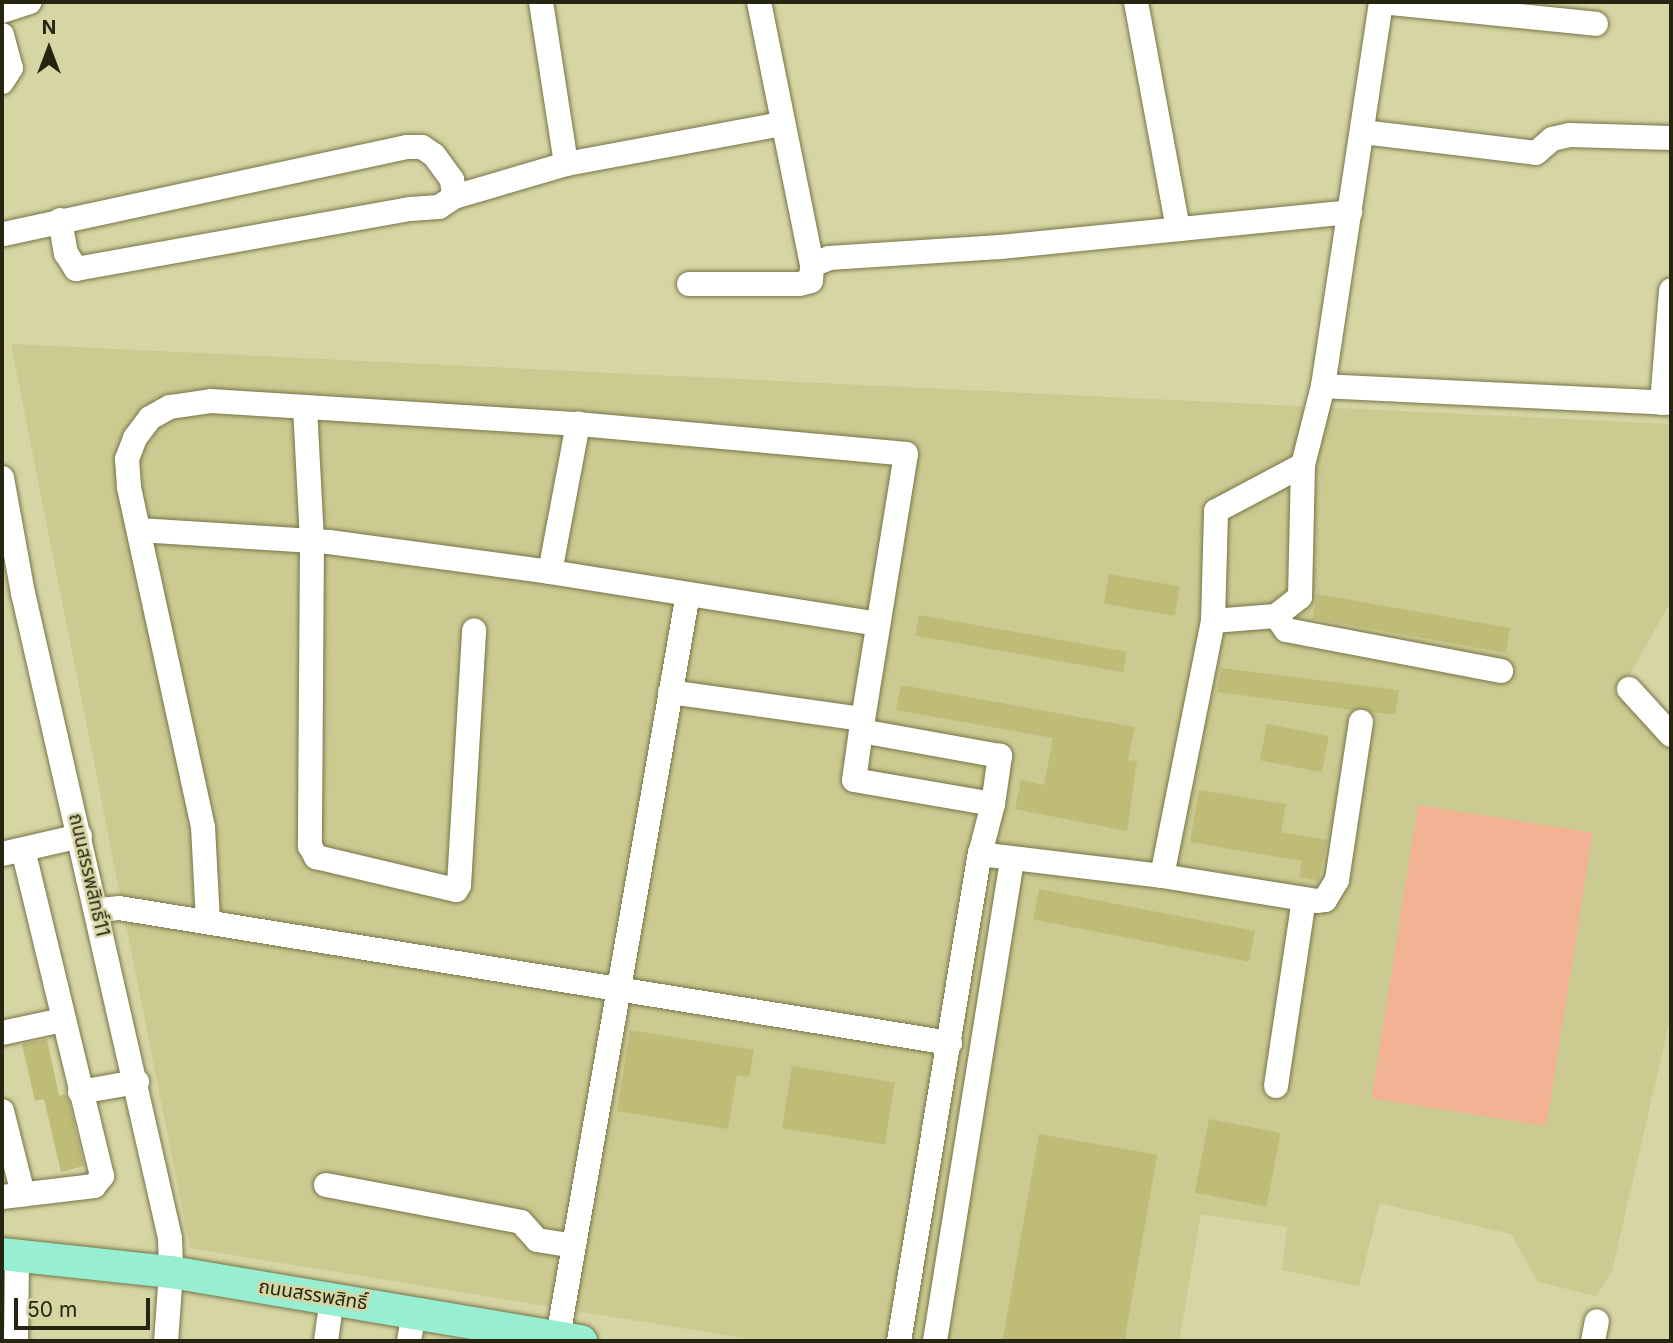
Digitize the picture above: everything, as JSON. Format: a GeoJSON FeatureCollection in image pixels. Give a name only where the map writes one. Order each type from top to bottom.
{"type":"FeatureCollection","features":[{"type":"Feature","properties":{"kind":"main road","name":"ถนนสรรพสิทธิ์"},"geometry":{"type":"LineString","coordinates":[[9,1255],[171,1272],[332,1298],[411,1327],[569,1339]]}},
{"type":"Feature","properties":{"kind":"street"},"geometry":{"type":"LineString","coordinates":[[2,11],[30,2]]}},
{"type":"Feature","properties":{"kind":"street"},"geometry":{"type":"LineString","coordinates":[[541,2],[566,164]]}},
{"type":"Feature","properties":{"kind":"street"},"geometry":{"type":"LineString","coordinates":[[689,284],[799,284],[811,281],[812,265],[781,124],[759,2]]}},
{"type":"Feature","properties":{"kind":"street"},"geometry":{"type":"LineString","coordinates":[[1136,2],[1178,229]]}},
{"type":"Feature","properties":{"kind":"street"},"geometry":{"type":"LineString","coordinates":[[1213,621],[1276,616],[1300,597],[1303,465],[1323,386],[1381,2],[1596,24]]}},
{"type":"Feature","properties":{"kind":"street"},"geometry":{"type":"LineString","coordinates":[[2,35],[11,68],[2,82]]}},
{"type":"Feature","properties":{"kind":"street"},"geometry":{"type":"LineString","coordinates":[[60,220],[66,253],[76,269],[410,209],[439,207],[454,197],[566,164],[781,124]]}},
{"type":"Feature","properties":{"kind":"street"},"geometry":{"type":"LineString","coordinates":[[1363,132],[1536,153],[1552,139],[1570,135],[1671,138]]}},
{"type":"Feature","properties":{"kind":"street"},"geometry":{"type":"LineString","coordinates":[[4,234],[407,147],[422,147],[434,155],[452,180],[454,197]]}},
{"type":"Feature","properties":{"kind":"street"},"geometry":{"type":"LineString","coordinates":[[812,265],[829,258],[1000,247],[1350,212]]}},
{"type":"Feature","properties":{"kind":"street"},"geometry":{"type":"LineString","coordinates":[[1323,386],[1666,403],[1671,290]]}},
{"type":"Feature","properties":{"kind":"street"},"geometry":{"type":"LineString","coordinates":[[208,922],[203,827],[139,530],[127,459],[135,439],[150,418],[170,407],[211,401],[578,424],[906,454],[854,780],[993,804]]}},
{"type":"Feature","properties":{"kind":"street"},"geometry":{"type":"LineString","coordinates":[[305,407],[312,541],[310,846],[316,857],[456,890],[459,885],[474,629]]}},
{"type":"Feature","properties":{"kind":"street"},"geometry":{"type":"LineString","coordinates":[[550,572],[578,424]]}},
{"type":"Feature","properties":{"kind":"street"},"geometry":{"type":"LineString","coordinates":[[1162,876],[1213,621],[1216,511],[1303,465]]}},
{"type":"Feature","properties":{"kind":"street","name":"ถนนสรรพสิทธิ์11"},"geometry":{"type":"LineString","coordinates":[[2,478],[23,593],[137,1082],[170,1238],[171,1272],[166,1341]]}},
{"type":"Feature","properties":{"kind":"street"},"geometry":{"type":"LineString","coordinates":[[139,530],[312,541],[550,572],[877,624]]}},
{"type":"Feature","properties":{"kind":"street"},"geometry":{"type":"LineString","coordinates":[[569,1339],[573,1246],[688,594]]}},
{"type":"Feature","properties":{"kind":"street"},"geometry":{"type":"LineString","coordinates":[[1276,616],[1286,629],[1501,671]]}},
{"type":"Feature","properties":{"kind":"street"},"geometry":{"type":"LineString","coordinates":[[1629,688],[1671,735]]}},
{"type":"Feature","properties":{"kind":"street"},"geometry":{"type":"LineString","coordinates":[[670,692],[861,725],[1000,756],[993,804],[980,854],[899,1341]]}},
{"type":"Feature","properties":{"kind":"street"},"geometry":{"type":"LineString","coordinates":[[980,854],[1162,876],[1304,900],[1325,900],[1337,880],[1361,722]]}},
{"type":"Feature","properties":{"kind":"street"},"geometry":{"type":"LineString","coordinates":[[2,1111],[13,1196],[94,1186],[100,1182],[101,1171],[63,1020],[13,851],[80,836]]}},
{"type":"Feature","properties":{"kind":"street"},"geometry":{"type":"LineString","coordinates":[[935,1341],[1012,859]]}},
{"type":"Feature","properties":{"kind":"street"},"geometry":{"type":"LineString","coordinates":[[1276,1086],[1304,900]]}},
{"type":"Feature","properties":{"kind":"street"},"geometry":{"type":"LineString","coordinates":[[97,910],[119,908],[950,1043]]}},
{"type":"Feature","properties":{"kind":"street"},"geometry":{"type":"LineString","coordinates":[[2,1033],[63,1020]]}},
{"type":"Feature","properties":{"kind":"street"},"geometry":{"type":"LineString","coordinates":[[80,1092],[137,1082]]}},
{"type":"Feature","properties":{"kind":"street"},"geometry":{"type":"LineString","coordinates":[[327,1185],[521,1222],[537,1240],[573,1246]]}},
{"type":"Feature","properties":{"kind":"street"},"geometry":{"type":"LineString","coordinates":[[9,1255],[16,1341]]}},
{"type":"Feature","properties":{"kind":"street"},"geometry":{"type":"LineString","coordinates":[[326,1341],[332,1298]]}},
{"type":"Feature","properties":{"kind":"shaded area"},"geometry":{"type":"Polygon","coordinates":[[[11,344],[1671,424],[1671,601],[1621,690],[1671,750],[1671,1015],[1612,1271],[1596,1296],[1538,1282],[1511,1234],[1380,1203],[1359,1286],[1282,1270],[1287,1227],[1201,1214],[1179,1341],[761,1341],[190,1248],[11,344]]]}},
{"type":"Feature","properties":{"kind":"shaded area"},"geometry":{"type":"Polygon","coordinates":[[[1418,805],[1593,833],[1546,1126],[1372,1098],[1418,805]]]}},
{"type":"Feature","properties":{"kind":"building"},"geometry":{"type":"Polygon","coordinates":[[[1109,574],[1180,587],[1175,616],[1104,604],[1109,574]]]}},
{"type":"Feature","properties":{"kind":"building"},"geometry":{"type":"Polygon","coordinates":[[[1317,594],[1510,628],[1506,653],[1313,619],[1317,594]]]}},
{"type":"Feature","properties":{"kind":"building"},"geometry":{"type":"Polygon","coordinates":[[[919,615],[1127,652],[1123,672],[915,636],[919,615]]]}},
{"type":"Feature","properties":{"kind":"building"},"geometry":{"type":"Polygon","coordinates":[[[1221,668],[1399,690],[1395,715],[1372,712],[1363,707],[1353,710],[1217,692],[1221,668]]]}},
{"type":"Feature","properties":{"kind":"building"},"geometry":{"type":"Polygon","coordinates":[[[901,685],[1135,727],[1128,760],[1137,761],[1127,831],[1015,809],[1021,780],[1044,785],[1053,738],[896,710],[901,685]]]}},
{"type":"Feature","properties":{"kind":"building"},"geometry":{"type":"Polygon","coordinates":[[[1267,724],[1329,736],[1322,772],[1260,760],[1267,724]]]}},
{"type":"Feature","properties":{"kind":"building"},"geometry":{"type":"Polygon","coordinates":[[[1199,790],[1286,804],[1281,832],[1327,840],[1319,881],[1299,877],[1302,861],[1190,842],[1199,790]]]}},
{"type":"Feature","properties":{"kind":"building"},"geometry":{"type":"Polygon","coordinates":[[[1039,889],[1255,931],[1249,961],[1033,919],[1039,889]]]}},
{"type":"Feature","properties":{"kind":"building"},"geometry":{"type":"Polygon","coordinates":[[[630,1030],[754,1050],[749,1077],[737,1075],[728,1129],[617,1111],[630,1030]]]}},
{"type":"Feature","properties":{"kind":"building"},"geometry":{"type":"Polygon","coordinates":[[[47,1039],[59,1096],[65,1094],[69,1102],[84,1166],[61,1172],[44,1099],[35,1101],[22,1044],[47,1039]]]}},
{"type":"Feature","properties":{"kind":"building"},"geometry":{"type":"Polygon","coordinates":[[[792,1066],[895,1082],[885,1144],[782,1128],[792,1066]]]}},
{"type":"Feature","properties":{"kind":"building"},"geometry":{"type":"Polygon","coordinates":[[[1209,1119],[1281,1133],[1266,1207],[1195,1193],[1209,1119]]]}},
{"type":"Feature","properties":{"kind":"building"},"geometry":{"type":"Polygon","coordinates":[[[1039,1134],[1157,1155],[1124,1341],[1003,1341],[1039,1134]]]}}]}
